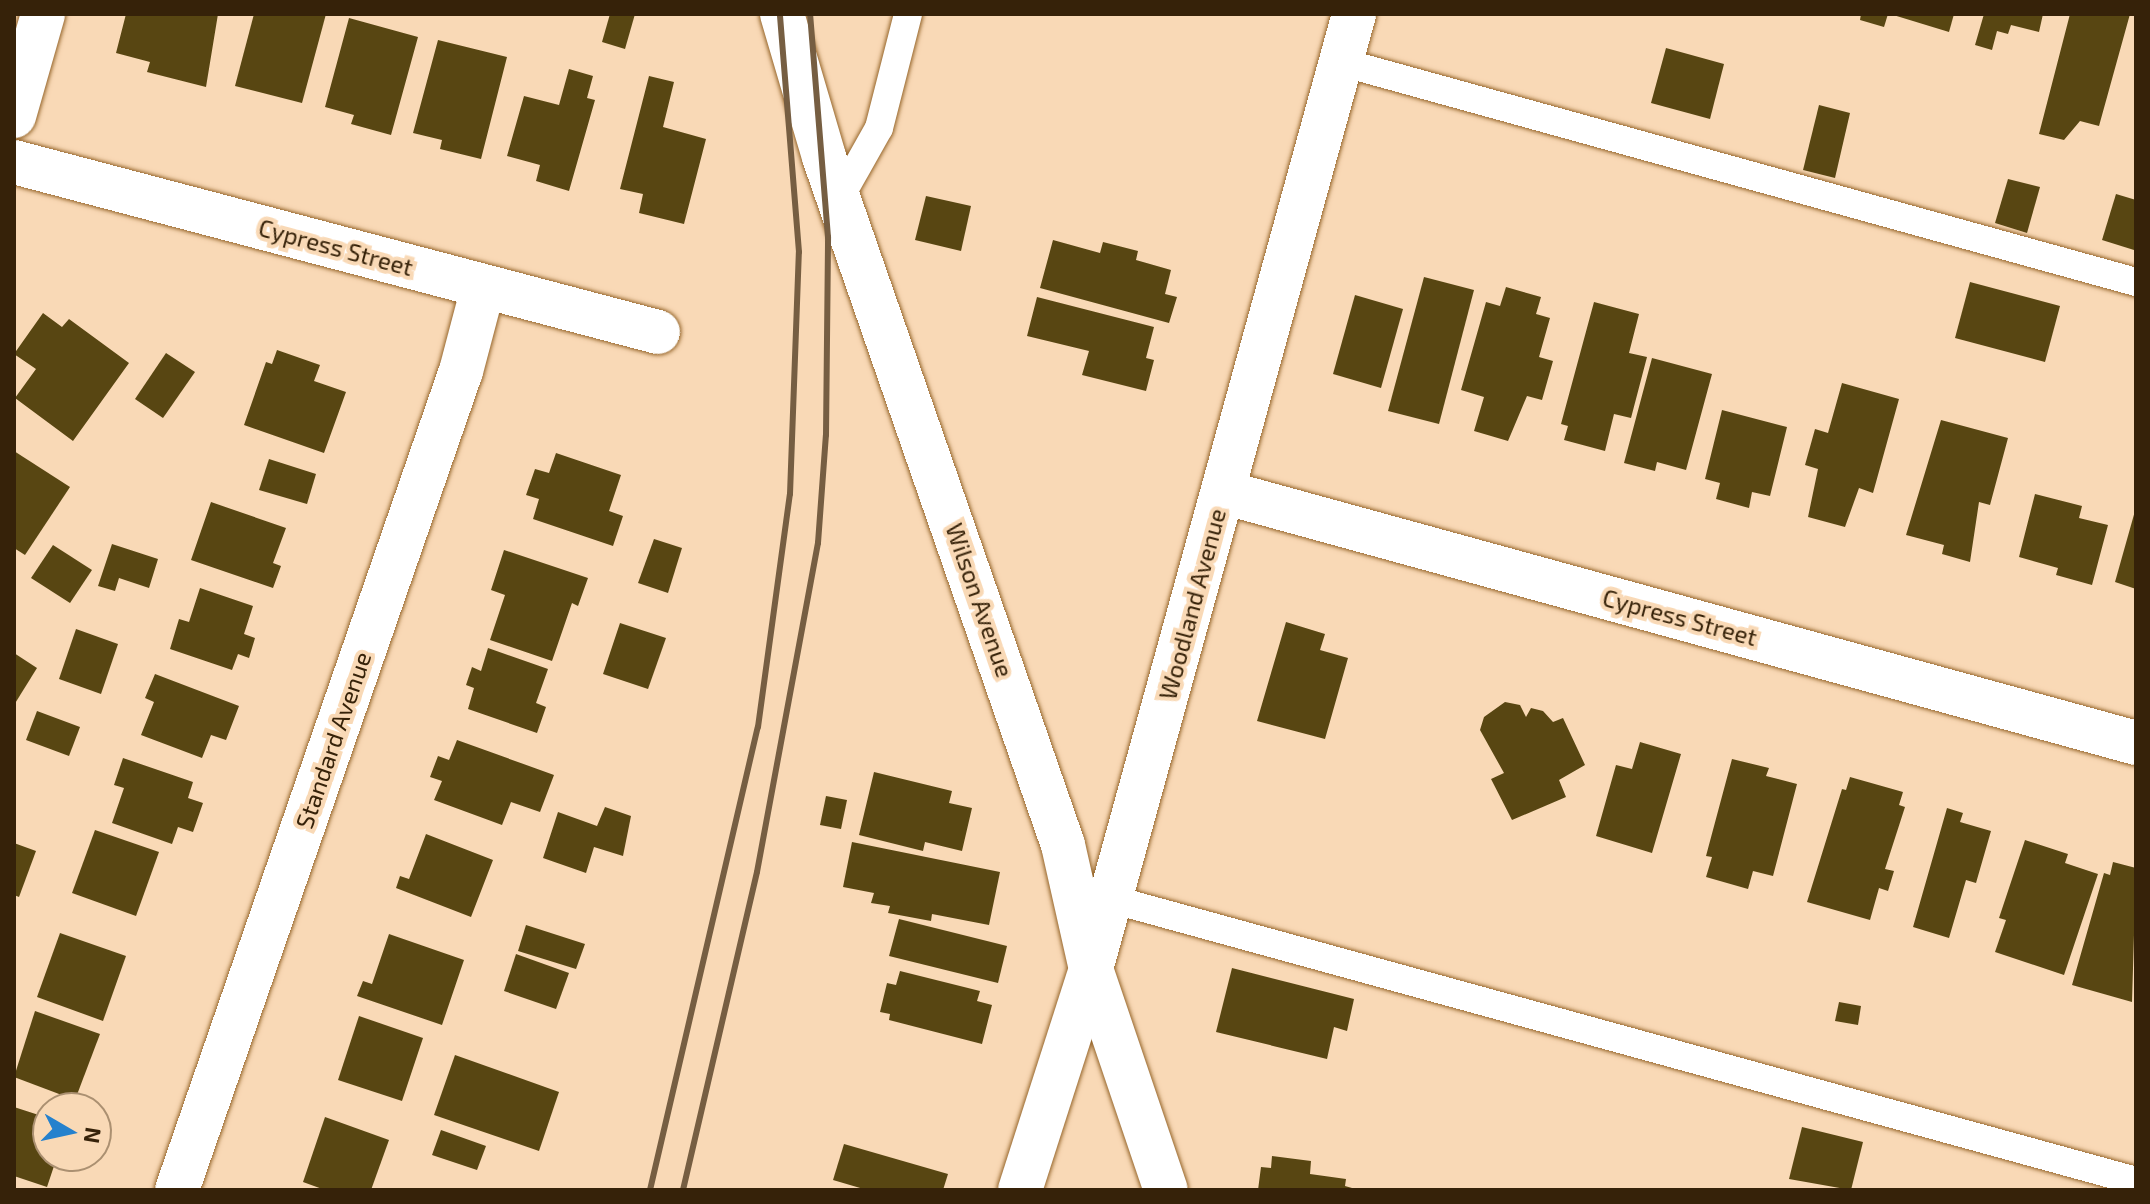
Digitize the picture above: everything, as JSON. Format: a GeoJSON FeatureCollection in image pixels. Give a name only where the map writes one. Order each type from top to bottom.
{"type":"FeatureCollection","features":[{"type":"Feature","properties":{"kind":"street"},"geometry":{"type":"LineString","coordinates":[[14,116],[43,14]]}},
{"type":"Feature","properties":{"kind":"street","name":"Wilson Avenue"},"geometry":{"type":"LineString","coordinates":[[782,14],[839,199],[1063,845],[1091,969],[1166,1190]]}},
{"type":"Feature","properties":{"kind":"street","name":"Woodland Avenue"},"geometry":{"type":"LineString","coordinates":[[1020,1190],[1111,899],[1354,14]]}},
{"type":"Feature","properties":{"kind":"street","name":"Cypress Street"},"geometry":{"type":"LineString","coordinates":[[14,162],[658,332]]}},
{"type":"Feature","properties":{"kind":"street","name":"Standard Avenue"},"geometry":{"type":"LineString","coordinates":[[177,1190],[461,371],[483,288]]}},
{"type":"Feature","properties":{"kind":"street","name":"Cypress Street"},"geometry":{"type":"LineString","coordinates":[[1223,492],[2136,743]]}},
{"type":"Feature","properties":{"kind":"lane"},"geometry":{"type":"LineString","coordinates":[[839,199],[879,128],[908,14]]}},
{"type":"Feature","properties":{"kind":"lane"},"geometry":{"type":"LineString","coordinates":[[1341,62],[2136,282]]}},
{"type":"Feature","properties":{"kind":"lane"},"geometry":{"type":"LineString","coordinates":[[1111,899],[2136,1181]]}},
{"type":"Feature","properties":{"kind":"building"},"geometry":{"type":"Polygon","coordinates":[[[126,14],[218,14],[206,87],[147,72],[150,62],[116,53],[126,14]]]}},
{"type":"Feature","properties":{"kind":"building"},"geometry":{"type":"Polygon","coordinates":[[[254,14],[326,14],[302,103],[235,86],[254,14]]]}},
{"type":"Feature","properties":{"kind":"building"},"geometry":{"type":"Polygon","coordinates":[[[610,14],[635,14],[625,49],[602,42],[610,14]]]}},
{"type":"Feature","properties":{"kind":"building"},"geometry":{"type":"Polygon","coordinates":[[[1861,14],[1888,14],[1884,27],[1860,20],[1861,14]]]}},
{"type":"Feature","properties":{"kind":"building"},"geometry":{"type":"Polygon","coordinates":[[[1890,14],[1954,14],[1949,32],[1890,14]]]}},
{"type":"Feature","properties":{"kind":"building"},"geometry":{"type":"Polygon","coordinates":[[[1984,14],[2043,14],[2039,32],[2011,25],[2008,34],[1997,31],[1992,50],[1975,45],[1984,14]]]}},
{"type":"Feature","properties":{"kind":"building"},"geometry":{"type":"Polygon","coordinates":[[[2070,14],[2130,14],[2099,126],[2080,121],[2064,140],[2039,134],[2070,14]]]}},
{"type":"Feature","properties":{"kind":"building"},"geometry":{"type":"Polygon","coordinates":[[[349,18],[418,37],[391,135],[351,124],[354,115],[325,107],[349,18]]]}},
{"type":"Feature","properties":{"kind":"building"},"geometry":{"type":"Polygon","coordinates":[[[438,40],[507,57],[481,159],[440,149],[442,140],[413,133],[438,40]]]}},
{"type":"Feature","properties":{"kind":"building"},"geometry":{"type":"Polygon","coordinates":[[[1666,48],[1724,64],[1710,119],[1651,103],[1666,48]]]}},
{"type":"Feature","properties":{"kind":"building"},"geometry":{"type":"Polygon","coordinates":[[[569,69],[593,76],[587,98],[595,100],[569,191],[536,181],[540,165],[507,156],[524,96],[559,105],[569,69]]]}},
{"type":"Feature","properties":{"kind":"building"},"geometry":{"type":"Polygon","coordinates":[[[649,76],[674,82],[663,127],[706,139],[684,224],[639,213],[643,194],[620,189],[649,76]]]}},
{"type":"Feature","properties":{"kind":"building"},"geometry":{"type":"Polygon","coordinates":[[[1819,105],[1850,113],[1835,178],[1803,170],[1819,105]]]}},
{"type":"Feature","properties":{"kind":"building"},"geometry":{"type":"Polygon","coordinates":[[[2008,179],[2040,187],[2027,233],[1995,223],[2008,179]]]}},
{"type":"Feature","properties":{"kind":"building"},"geometry":{"type":"Polygon","coordinates":[[[2116,194],[2136,200],[2134,250],[2102,240],[2116,194]]]}},
{"type":"Feature","properties":{"kind":"building"},"geometry":{"type":"Polygon","coordinates":[[[926,196],[971,206],[961,251],[915,240],[926,196]]]}},
{"type":"Feature","properties":{"kind":"building"},"geometry":{"type":"Polygon","coordinates":[[[1053,240],[1100,253],[1103,242],[1138,251],[1136,260],[1171,270],[1165,294],[1177,297],[1169,323],[1040,288],[1053,240]]]}},
{"type":"Feature","properties":{"kind":"building"},"geometry":{"type":"Polygon","coordinates":[[[1424,277],[1474,290],[1439,424],[1388,411],[1424,277]]]}},
{"type":"Feature","properties":{"kind":"building"},"geometry":{"type":"Polygon","coordinates":[[[1970,282],[2060,306],[2045,362],[1955,338],[1970,282]]]}},
{"type":"Feature","properties":{"kind":"building"},"geometry":{"type":"Polygon","coordinates":[[[1506,287],[1541,297],[1536,314],[1550,318],[1539,357],[1553,361],[1542,400],[1527,396],[1508,441],[1474,431],[1484,397],[1461,390],[1486,302],[1500,306],[1506,287]]]}},
{"type":"Feature","properties":{"kind":"building"},"geometry":{"type":"Polygon","coordinates":[[[1355,295],[1403,309],[1381,388],[1333,374],[1355,295]]]}},
{"type":"Feature","properties":{"kind":"building"},"geometry":{"type":"Polygon","coordinates":[[[1037,297],[1154,327],[1146,358],[1154,360],[1146,391],[1082,375],[1089,351],[1027,336],[1037,297]]]}},
{"type":"Feature","properties":{"kind":"building"},"geometry":{"type":"Polygon","coordinates":[[[1594,302],[1639,314],[1629,353],[1647,357],[1631,418],[1614,414],[1605,451],[1564,440],[1568,426],[1561,424],[1594,302]]]}},
{"type":"Feature","properties":{"kind":"building"},"geometry":{"type":"Polygon","coordinates":[[[43,313],[62,327],[69,319],[129,363],[73,441],[15,398],[36,369],[14,354],[43,313]]]}},
{"type":"Feature","properties":{"kind":"building"},"geometry":{"type":"Polygon","coordinates":[[[277,350],[320,365],[314,381],[346,392],[324,453],[244,425],[266,362],[272,364],[277,350]]]}},
{"type":"Feature","properties":{"kind":"building"},"geometry":{"type":"Polygon","coordinates":[[[166,353],[195,372],[163,418],[135,399],[166,353]]]}},
{"type":"Feature","properties":{"kind":"building"},"geometry":{"type":"Polygon","coordinates":[[[1652,358],[1712,374],[1686,470],[1657,462],[1655,471],[1624,463],[1652,358]]]}},
{"type":"Feature","properties":{"kind":"building"},"geometry":{"type":"Polygon","coordinates":[[[1842,383],[1899,399],[1873,493],[1859,488],[1845,527],[1808,517],[1818,469],[1805,465],[1815,429],[1828,433],[1842,383]]]}},
{"type":"Feature","properties":{"kind":"building"},"geometry":{"type":"Polygon","coordinates":[[[1722,410],[1787,427],[1770,496],[1752,492],[1749,508],[1716,499],[1720,483],[1705,479],[1722,410]]]}},
{"type":"Feature","properties":{"kind":"building"},"geometry":{"type":"Polygon","coordinates":[[[1941,420],[2008,438],[1990,505],[1979,502],[1970,562],[1942,554],[1944,545],[1906,535],[1941,420]]]}},
{"type":"Feature","properties":{"kind":"building"},"geometry":{"type":"Polygon","coordinates":[[[14,451],[70,487],[25,555],[14,548],[14,451]]]}},
{"type":"Feature","properties":{"kind":"building"},"geometry":{"type":"Polygon","coordinates":[[[556,453],[621,475],[609,511],[623,516],[613,546],[533,519],[539,499],[526,495],[535,469],[549,473],[556,453]]]}},
{"type":"Feature","properties":{"kind":"building"},"geometry":{"type":"Polygon","coordinates":[[[269,459],[316,474],[307,504],[259,490],[269,459]]]}},
{"type":"Feature","properties":{"kind":"building"},"geometry":{"type":"Polygon","coordinates":[[[2035,494],[2082,506],[2079,518],[2108,525],[2092,585],[2056,575],[2058,568],[2019,557],[2035,494]]]}},
{"type":"Feature","properties":{"kind":"building"},"geometry":{"type":"Polygon","coordinates":[[[211,502],[286,528],[273,563],[281,566],[273,588],[191,560],[211,502]]]}},
{"type":"Feature","properties":{"kind":"building"},"geometry":{"type":"Polygon","coordinates":[[[2136,511],[2136,589],[2115,582],[2136,511]]]}},
{"type":"Feature","properties":{"kind":"building"},"geometry":{"type":"Polygon","coordinates":[[[654,539],[682,548],[668,593],[638,583],[654,539]]]}},
{"type":"Feature","properties":{"kind":"building"},"geometry":{"type":"Polygon","coordinates":[[[112,544],[158,559],[149,588],[119,578],[115,591],[98,586],[112,544]]]}},
{"type":"Feature","properties":{"kind":"building"},"geometry":{"type":"Polygon","coordinates":[[[53,545],[92,570],[70,603],[31,578],[53,545]]]}},
{"type":"Feature","properties":{"kind":"building"},"geometry":{"type":"Polygon","coordinates":[[[504,550],[588,578],[578,606],[572,603],[552,661],[490,640],[505,595],[491,590],[504,550]]]}},
{"type":"Feature","properties":{"kind":"building"},"geometry":{"type":"Polygon","coordinates":[[[200,588],[253,606],[244,634],[255,638],[249,658],[238,654],[232,670],[170,649],[179,619],[189,622],[200,588]]]}},
{"type":"Feature","properties":{"kind":"building"},"geometry":{"type":"Polygon","coordinates":[[[1286,622],[1325,634],[1320,650],[1348,658],[1325,739],[1257,721],[1286,622]]]}},
{"type":"Feature","properties":{"kind":"building"},"geometry":{"type":"Polygon","coordinates":[[[620,623],[666,638],[648,689],[603,674],[620,623]]]}},
{"type":"Feature","properties":{"kind":"building"},"geometry":{"type":"Polygon","coordinates":[[[76,629],[118,644],[101,694],[59,679],[76,629]]]}},
{"type":"Feature","properties":{"kind":"building"},"geometry":{"type":"Polygon","coordinates":[[[488,648],[548,669],[536,703],[546,707],[537,733],[468,709],[474,688],[466,685],[472,667],[481,671],[488,648]]]}},
{"type":"Feature","properties":{"kind":"building"},"geometry":{"type":"Polygon","coordinates":[[[14,653],[37,668],[14,705],[14,653]]]}},
{"type":"Feature","properties":{"kind":"building"},"geometry":{"type":"Polygon","coordinates":[[[155,674],[239,706],[226,740],[211,735],[202,758],[141,735],[154,702],[145,698],[155,674]]]}},
{"type":"Feature","properties":{"kind":"building"},"geometry":{"type":"Polygon","coordinates":[[[1505,702],[1520,705],[1526,717],[1531,708],[1543,711],[1553,722],[1563,718],[1585,765],[1559,780],[1566,797],[1512,820],[1491,779],[1504,773],[1480,730],[1484,717],[1505,702]]]}},
{"type":"Feature","properties":{"kind":"building"},"geometry":{"type":"Polygon","coordinates":[[[37,711],[80,727],[69,756],[26,740],[37,711]]]}},
{"type":"Feature","properties":{"kind":"building"},"geometry":{"type":"Polygon","coordinates":[[[457,740],[554,775],[540,812],[511,802],[502,825],[434,800],[442,781],[430,777],[438,756],[449,760],[457,740]]]}},
{"type":"Feature","properties":{"kind":"building"},"geometry":{"type":"Polygon","coordinates":[[[1640,742],[1681,754],[1652,853],[1596,836],[1616,765],[1632,769],[1640,742]]]}},
{"type":"Feature","properties":{"kind":"building"},"geometry":{"type":"Polygon","coordinates":[[[123,758],[193,782],[188,798],[203,803],[193,832],[178,827],[172,844],[112,823],[124,788],[114,785],[123,758]]]}},
{"type":"Feature","properties":{"kind":"building"},"geometry":{"type":"Polygon","coordinates":[[[1732,759],[1769,768],[1766,776],[1797,784],[1773,876],[1753,871],[1748,889],[1706,877],[1712,857],[1706,856],[1732,759]]]}},
{"type":"Feature","properties":{"kind":"building"},"geometry":{"type":"Polygon","coordinates":[[[874,772],[952,791],[949,803],[972,808],[962,851],[925,842],[923,851],[859,835],[874,772]]]}},
{"type":"Feature","properties":{"kind":"building"},"geometry":{"type":"Polygon","coordinates":[[[1850,777],[1903,792],[1899,805],[1905,807],[1885,869],[1894,871],[1888,891],[1879,888],[1870,920],[1807,902],[1842,789],[1846,790],[1850,777]]]}},
{"type":"Feature","properties":{"kind":"building"},"geometry":{"type":"Polygon","coordinates":[[[826,796],[847,800],[841,829],[820,825],[826,796]]]}},
{"type":"Feature","properties":{"kind":"building"},"geometry":{"type":"Polygon","coordinates":[[[605,807],[631,816],[623,856],[594,847],[586,873],[543,858],[558,812],[597,826],[605,807]]]}},
{"type":"Feature","properties":{"kind":"building"},"geometry":{"type":"Polygon","coordinates":[[[1947,808],[1963,813],[1960,822],[1991,831],[1976,883],[1966,880],[1949,938],[1913,927],[1947,808]]]}},
{"type":"Feature","properties":{"kind":"building"},"geometry":{"type":"Polygon","coordinates":[[[95,830],[159,852],[136,916],[72,893],[95,830]]]}},
{"type":"Feature","properties":{"kind":"building"},"geometry":{"type":"Polygon","coordinates":[[[426,834],[493,860],[471,917],[396,888],[400,876],[409,879],[426,834]]]}},
{"type":"Feature","properties":{"kind":"building"},"geometry":{"type":"Polygon","coordinates":[[[2025,840],[2068,854],[2065,863],[2098,874],[2064,975],[1995,952],[2006,920],[1999,918],[2025,840]]]}},
{"type":"Feature","properties":{"kind":"building"},"geometry":{"type":"Polygon","coordinates":[[[852,842],[1000,872],[989,925],[932,914],[931,921],[888,913],[890,906],[871,903],[874,893],[843,887],[852,842]]]}},
{"type":"Feature","properties":{"kind":"building"},"geometry":{"type":"Polygon","coordinates":[[[14,843],[36,851],[19,897],[14,895],[14,843]]]}},
{"type":"Feature","properties":{"kind":"building"},"geometry":{"type":"Polygon","coordinates":[[[2113,862],[2136,868],[2132,1002],[2072,985],[2104,873],[2110,875],[2113,862]]]}},
{"type":"Feature","properties":{"kind":"building"},"geometry":{"type":"Polygon","coordinates":[[[899,919],[1007,946],[998,983],[889,956],[899,919]]]}},
{"type":"Feature","properties":{"kind":"building"},"geometry":{"type":"Polygon","coordinates":[[[526,925],[585,944],[576,969],[518,951],[526,925]]]}},
{"type":"Feature","properties":{"kind":"building"},"geometry":{"type":"Polygon","coordinates":[[[60,933],[126,956],[103,1021],[37,997],[60,933]]]}},
{"type":"Feature","properties":{"kind":"building"},"geometry":{"type":"Polygon","coordinates":[[[389,934],[464,960],[442,1025],[357,996],[363,981],[372,984],[389,934]]]}},
{"type":"Feature","properties":{"kind":"building"},"geometry":{"type":"Polygon","coordinates":[[[516,954],[569,973],[556,1009],[504,991],[516,954]]]}},
{"type":"Feature","properties":{"kind":"building"},"geometry":{"type":"Polygon","coordinates":[[[1232,968],[1354,999],[1347,1031],[1334,1027],[1327,1059],[1216,1032],[1232,968]]]}},
{"type":"Feature","properties":{"kind":"building"},"geometry":{"type":"Polygon","coordinates":[[[900,971],[980,991],[977,1001],[992,1005],[982,1044],[889,1020],[890,1014],[880,1012],[887,983],[896,985],[900,971]]]}},
{"type":"Feature","properties":{"kind":"building"},"geometry":{"type":"Polygon","coordinates":[[[1839,1002],[1861,1006],[1858,1025],[1835,1021],[1839,1002]]]}},
{"type":"Feature","properties":{"kind":"building"},"geometry":{"type":"Polygon","coordinates":[[[35,1011],[100,1034],[78,1092],[54,1092],[14,1077],[35,1011]]]}},
{"type":"Feature","properties":{"kind":"building"},"geometry":{"type":"Polygon","coordinates":[[[359,1016],[423,1038],[402,1101],[338,1080],[359,1016]]]}},
{"type":"Feature","properties":{"kind":"building"},"geometry":{"type":"Polygon","coordinates":[[[455,1055],[559,1092],[539,1151],[434,1115],[455,1055]]]}},
{"type":"Feature","properties":{"kind":"building"},"geometry":{"type":"Polygon","coordinates":[[[14,1107],[32,1113],[32,1172],[52,1172],[47,1187],[14,1176],[14,1107]]]}},
{"type":"Feature","properties":{"kind":"building"},"geometry":{"type":"Polygon","coordinates":[[[325,1117],[389,1140],[371,1190],[325,1190],[303,1182],[325,1117]]]}},
{"type":"Feature","properties":{"kind":"building"},"geometry":{"type":"Polygon","coordinates":[[[1802,1127],[1863,1142],[1851,1190],[1789,1179],[1802,1127]]]}},
{"type":"Feature","properties":{"kind":"building"},"geometry":{"type":"Polygon","coordinates":[[[441,1130],[486,1146],[477,1170],[432,1155],[441,1130]]]}},
{"type":"Feature","properties":{"kind":"building"},"geometry":{"type":"Polygon","coordinates":[[[844,1144],[948,1174],[943,1190],[867,1190],[833,1180],[844,1144]]]}},
{"type":"Feature","properties":{"kind":"building"},"geometry":{"type":"Polygon","coordinates":[[[1272,1156],[1311,1161],[1310,1174],[1346,1179],[1345,1186],[1359,1190],[1258,1190],[1261,1167],[1271,1168],[1272,1156]]]}},
{"type":"Feature","properties":{"kind":"railway"},"geometry":{"type":"LineString","coordinates":[[650,1190],[758,727],[790,494],[799,252],[780,14]]}},
{"type":"Feature","properties":{"kind":"railway"},"geometry":{"type":"LineString","coordinates":[[683,1190],[757,872],[818,543],[826,435],[828,237],[810,14]]}}]}
